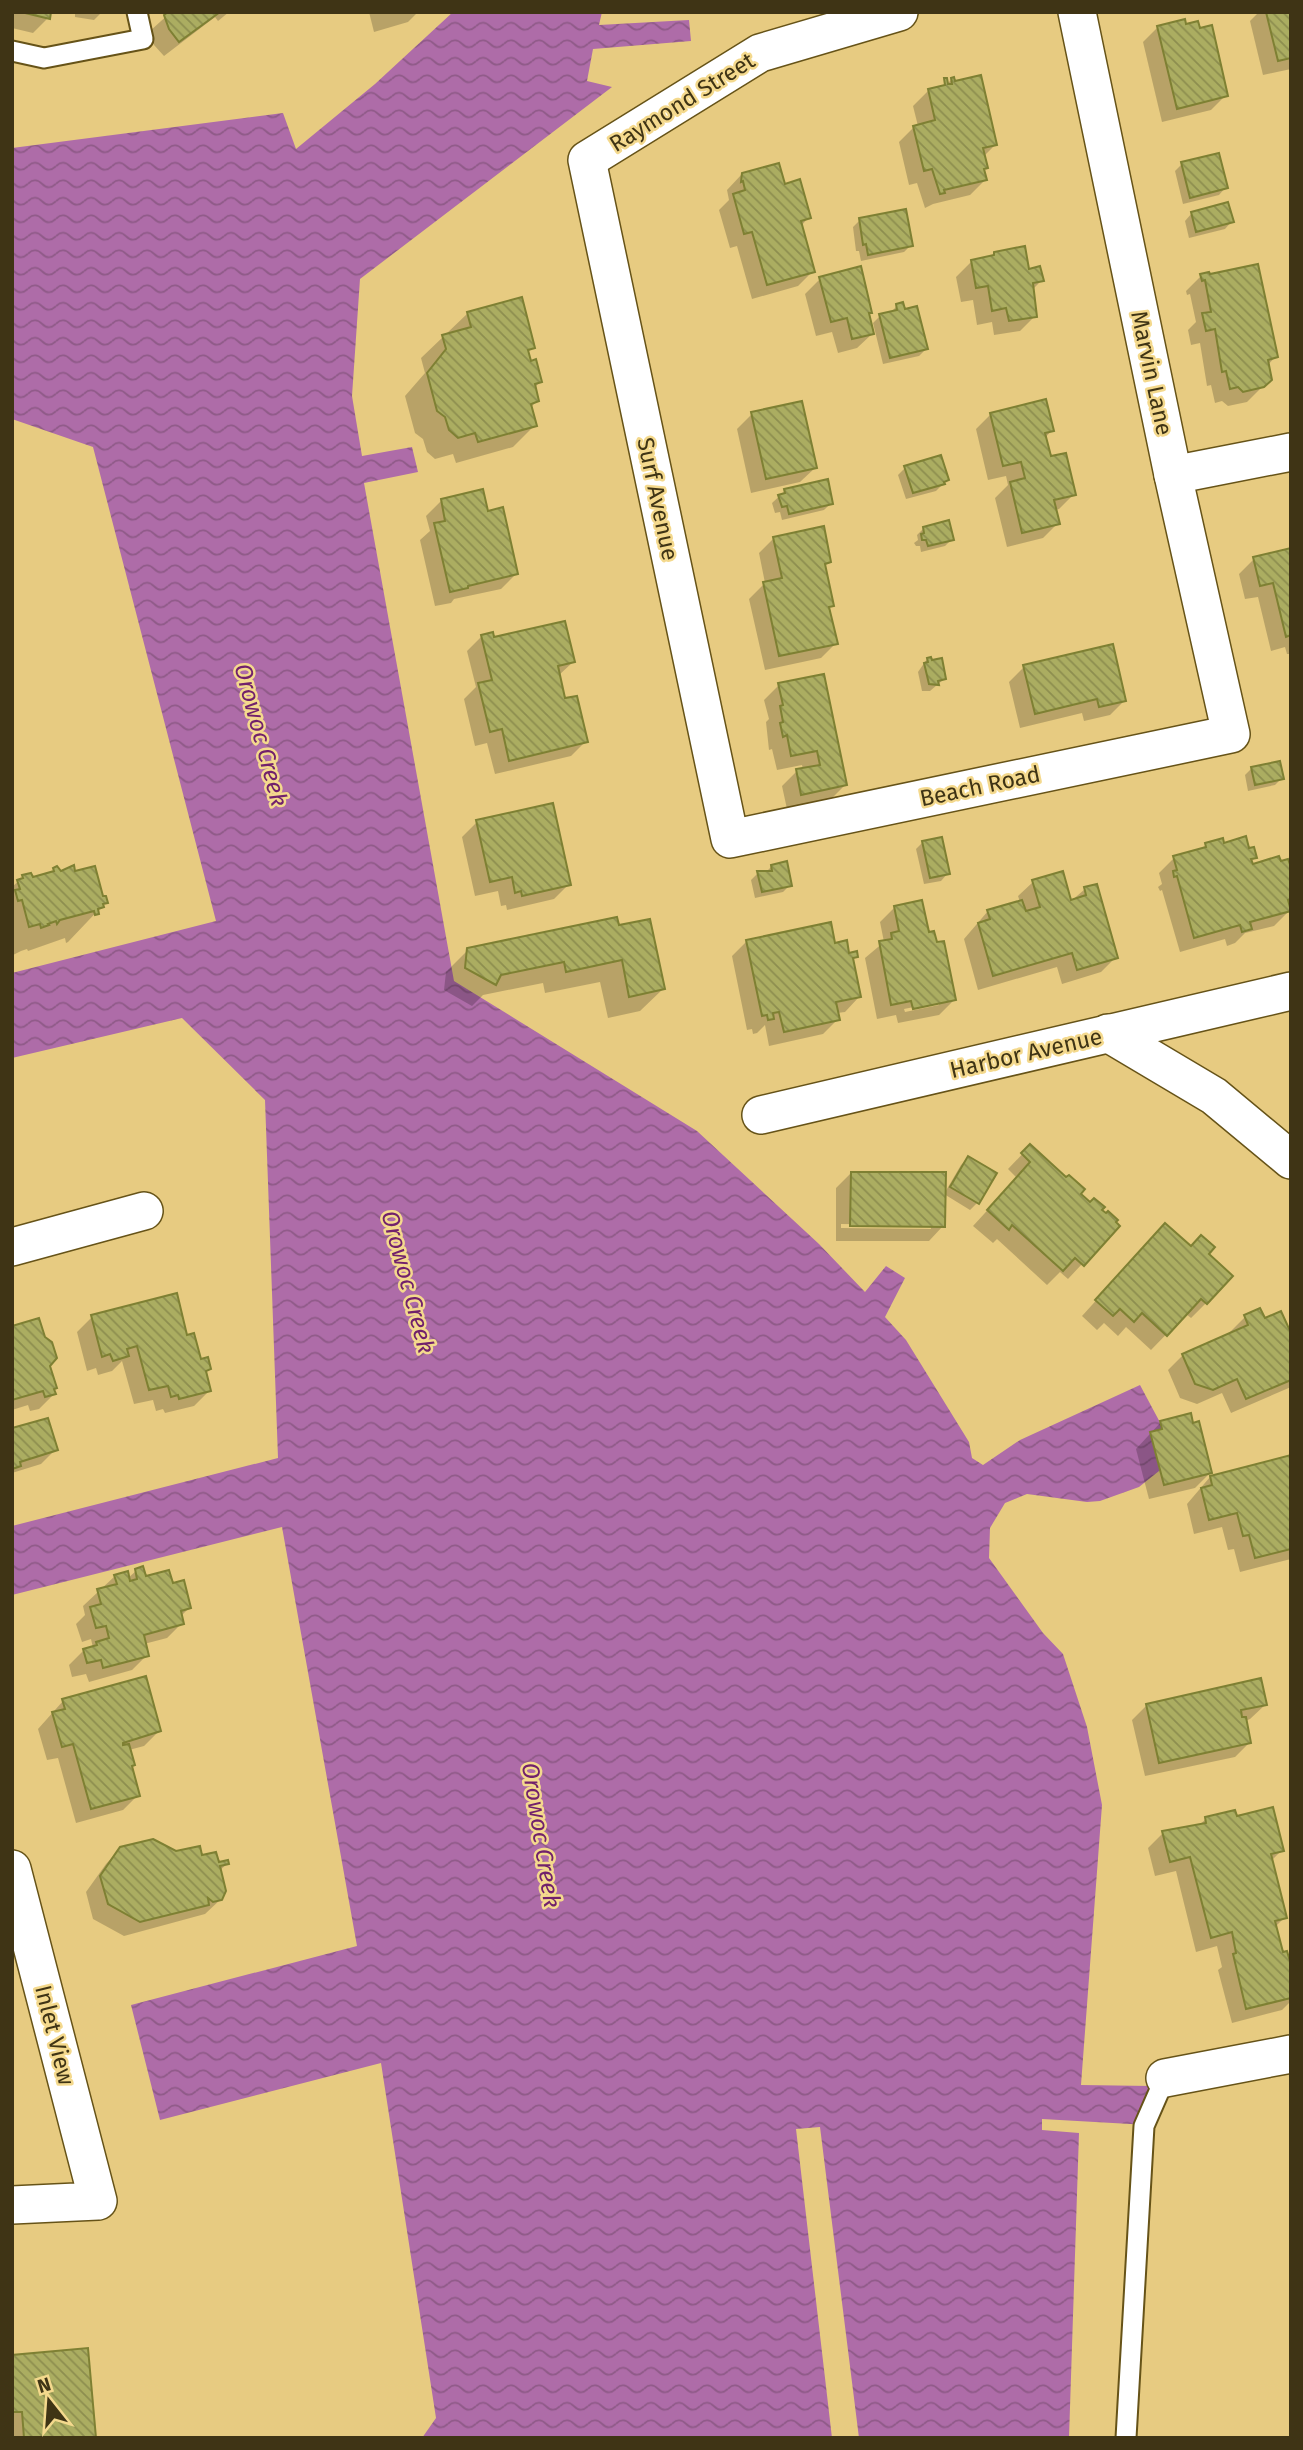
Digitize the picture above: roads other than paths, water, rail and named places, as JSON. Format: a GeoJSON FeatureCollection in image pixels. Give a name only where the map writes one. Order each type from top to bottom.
{"type":"FeatureCollection","features":[{"type":"Feature","properties":{"kind":"street","name":"Raymond Street"},"geometry":{"type":"LineString","coordinates":[[587,160],[760,53],[900,12]]}},
{"type":"Feature","properties":{"kind":"street","name":"Marvin Lane"},"geometry":{"type":"LineString","coordinates":[[1077,12],[1172,475],[1231,734]]}},
{"type":"Feature","properties":{"kind":"street","name":"Surf Avenue"},"geometry":{"type":"LineString","coordinates":[[587,160],[730,839]]}},
{"type":"Feature","properties":{"kind":"street"},"geometry":{"type":"LineString","coordinates":[[1172,475],[1291,452]]}},
{"type":"Feature","properties":{"kind":"street","name":"Beach Road"},"geometry":{"type":"LineString","coordinates":[[730,839],[1231,734]]}},
{"type":"Feature","properties":{"kind":"street","name":"Harbor Avenue"},"geometry":{"type":"LineString","coordinates":[[761,1115],[1291,991]]}},
{"type":"Feature","properties":{"kind":"street"},"geometry":{"type":"LineString","coordinates":[[1108,1033],[1213,1096],[1291,1160]]}},
{"type":"Feature","properties":{"kind":"street"},"geometry":{"type":"LineString","coordinates":[[12,1247],[144,1211]]}},
{"type":"Feature","properties":{"kind":"street","name":"Inlet View"},"geometry":{"type":"LineString","coordinates":[[12,1869],[98,2201],[12,2205]]}},
{"type":"Feature","properties":{"kind":"street"},"geometry":{"type":"LineString","coordinates":[[1166,2078],[1291,2054]]}},
{"type":"Feature","properties":{"kind":"lane"},"geometry":{"type":"LineString","coordinates":[[12,51],[44,58],[143,39],[137,12]]}},
{"type":"Feature","properties":{"kind":"lane"},"geometry":{"type":"LineString","coordinates":[[1126,2438],[1144,2126],[1166,2078]]}},
{"type":"Feature","properties":{"kind":"water","name":"Orowoc Creek"},"geometry":{"type":"Polygon","coordinates":[[[453,12],[602,12],[599,25],[689,20],[691,41],[593,49],[587,81],[612,87],[360,279],[352,396],[362,456],[412,447],[418,472],[364,483],[454,981],[697,1131],[819,1244],[865,1292],[886,1266],[905,1278],[885,1317],[906,1340],[969,1442],[972,1458],[983,1465],[1020,1440],[1140,1385],[1163,1428],[1164,1467],[1139,1487],[1100,1501],[1087,1502],[1027,1494],[1005,1503],[990,1528],[989,1558],[1043,1633],[1063,1654],[1087,1727],[1102,1805],[1081,2085],[1151,2086],[1148,2125],[1042,2119],[1042,2130],[1079,2133],[1069,2438],[859,2438],[820,2127],[796,2129],[832,2438],[422,2438],[436,2418],[381,2063],[160,2120],[131,2005],[357,1946],[282,1527],[12,1595],[12,1526],[278,1458],[265,1100],[182,1018],[12,1058],[12,973],[216,921],[93,447],[12,419],[12,148],[283,113],[296,149],[375,84],[453,12]]]}}]}
